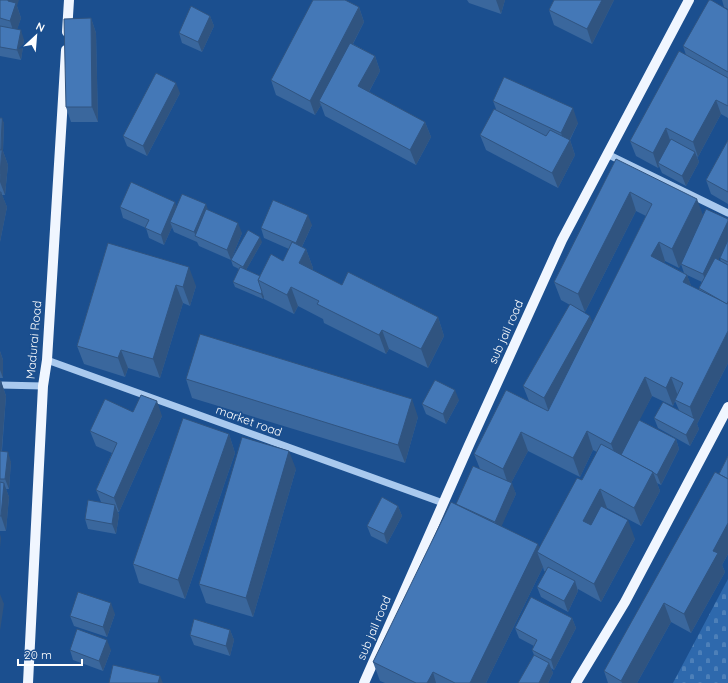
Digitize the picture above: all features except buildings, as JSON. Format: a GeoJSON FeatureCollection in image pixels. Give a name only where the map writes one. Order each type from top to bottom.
{"type":"FeatureCollection","features":[{"type":"Feature","properties":{"kind":"main road","name":"Madurai Road"},"geometry":{"type":"LineString","coordinates":[[28,683],[43,386],[47,360],[69,0]]}},
{"type":"Feature","properties":{"kind":"main road","name":"sub jail road"},"geometry":{"type":"LineString","coordinates":[[364,683],[443,503],[562,240],[689,0]]}},
{"type":"Feature","properties":{"kind":"main road"},"geometry":{"type":"LineString","coordinates":[[576,683],[625,602],[728,407]]}},
{"type":"Feature","properties":{"kind":"street"},"geometry":{"type":"LineString","coordinates":[[607,154],[728,213]]}},
{"type":"Feature","properties":{"kind":"street","name":"market road"},"geometry":{"type":"LineString","coordinates":[[47,360],[443,503]]}},
{"type":"Feature","properties":{"kind":"street"},"geometry":{"type":"LineString","coordinates":[[0,385],[43,386]]}},
{"type":"Feature","properties":{"kind":"green space"},"geometry":{"type":"Polygon","coordinates":[[[728,579],[728,683],[673,683],[728,579]]]}}]}
